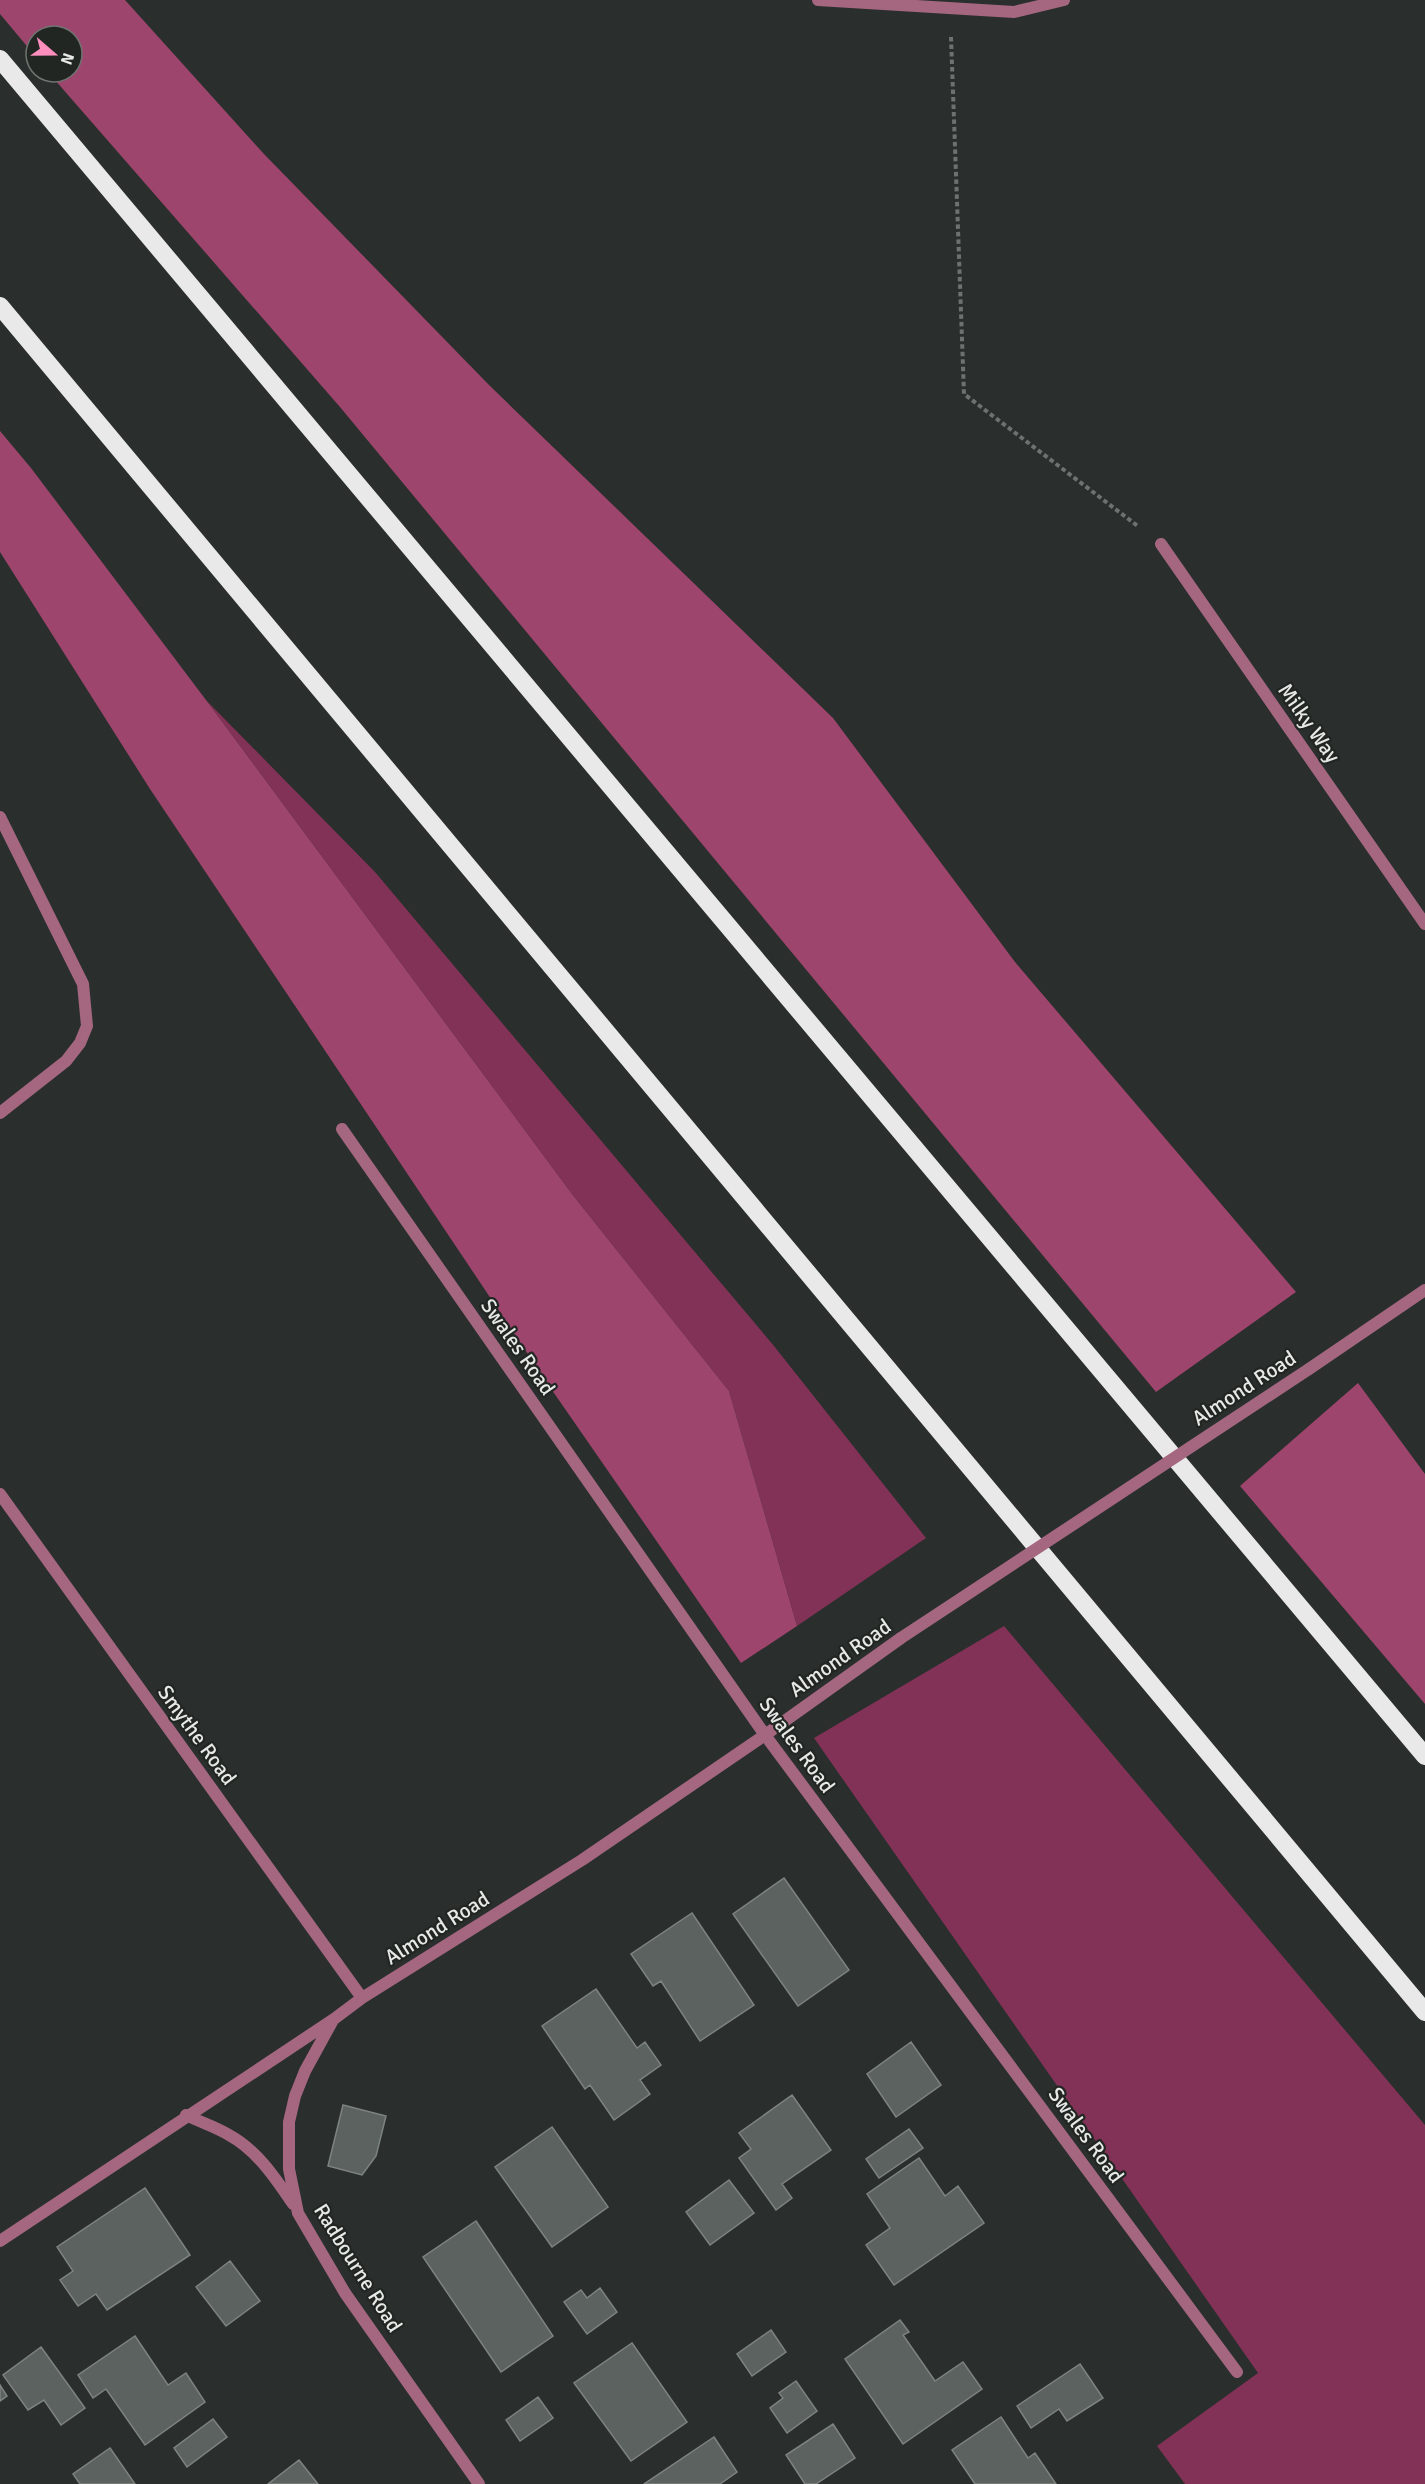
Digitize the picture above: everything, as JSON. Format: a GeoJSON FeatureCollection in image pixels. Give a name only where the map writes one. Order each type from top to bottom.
{"type":"FeatureCollection","features":[{"type":"Feature","properties":{"kind":"highway"},"geometry":{"type":"LineString","coordinates":[[0,59],[1425,1756]]}},
{"type":"Feature","properties":{"kind":"highway"},"geometry":{"type":"LineString","coordinates":[[0,306],[1425,2012]]}},
{"type":"Feature","properties":{"kind":"street"},"geometry":{"type":"LineString","coordinates":[[818,0],[1014,12],[1064,0]]}},
{"type":"Feature","properties":{"kind":"street","name":"Milky Way"},"geometry":{"type":"LineString","coordinates":[[1161,544],[1425,924]]}},
{"type":"Feature","properties":{"kind":"street"},"geometry":{"type":"LineString","coordinates":[[0,817],[3,830],[83,984],[87,1026],[80,1043],[66,1061],[0,1113]]}},
{"type":"Feature","properties":{"kind":"street","name":"Swales Road"},"geometry":{"type":"LineString","coordinates":[[342,1129],[765,1735],[1237,2372]]}},
{"type":"Feature","properties":{"kind":"street","name":"Almond Road"},"geometry":{"type":"LineString","coordinates":[[0,2241],[186,2115],[334,2019],[362,1998],[582,1860],[902,1638],[1425,1290]]}},
{"type":"Feature","properties":{"kind":"street","name":"Smythe Road"},"geometry":{"type":"LineString","coordinates":[[0,1494],[362,1998]]}},
{"type":"Feature","properties":{"kind":"street","name":"Radbourne Road"},"geometry":{"type":"LineString","coordinates":[[334,2019],[305,2071],[295,2096],[289,2122],[289,2169],[298,2213],[345,2293],[479,2484]]}},
{"type":"Feature","properties":{"kind":"street"},"geometry":{"type":"LineString","coordinates":[[186,2115],[231,2135],[247,2148],[276,2178],[298,2213]]}},
{"type":"Feature","properties":{"kind":"path"},"geometry":{"type":"LineString","coordinates":[[950,9],[964,394],[1161,544]]}},
{"type":"Feature","properties":{"kind":"shaded area"},"geometry":{"type":"Polygon","coordinates":[[[0,0],[125,0],[264,154],[490,386],[833,718],[1015,962],[1296,1292],[1156,1392],[340,407],[58,84],[84,84],[84,24],[24,24],[24,43],[0,14],[0,0]]]}},
{"type":"Feature","properties":{"kind":"shaded area"},"geometry":{"type":"Polygon","coordinates":[[[0,431],[31,468],[206,700],[572,1194],[729,1391],[797,1626],[741,1663],[554,1393],[150,789],[0,552],[0,431]]]}},
{"type":"Feature","properties":{"kind":"shaded area"},"geometry":{"type":"Polygon","coordinates":[[[206,700],[375,872],[774,1346],[926,1538],[797,1626],[729,1391],[572,1194],[206,700]]]}},
{"type":"Feature","properties":{"kind":"shaded area"},"geometry":{"type":"Polygon","coordinates":[[[1358,1383],[1425,1474],[1425,1704],[1240,1486],[1358,1383]]]}},
{"type":"Feature","properties":{"kind":"shaded area"},"geometry":{"type":"Polygon","coordinates":[[[1004,1626],[1425,2125],[1425,2484],[1185,2484],[1157,2446],[1258,2373],[814,1738],[1004,1626]]]}},
{"type":"Feature","properties":{"kind":"building"},"geometry":{"type":"Polygon","coordinates":[[[784,1878],[849,1970],[798,2006],[733,1914],[784,1878]]]}},
{"type":"Feature","properties":{"kind":"building"},"geometry":{"type":"Polygon","coordinates":[[[692,1913],[754,2005],[700,2041],[661,1981],[653,1986],[631,1954],[692,1913]]]}},
{"type":"Feature","properties":{"kind":"building"},"geometry":{"type":"Polygon","coordinates":[[[596,1989],[637,2048],[645,2042],[661,2065],[640,2080],[650,2094],[614,2120],[590,2085],[585,2089],[542,2026],[596,1989]]]}},
{"type":"Feature","properties":{"kind":"building"},"geometry":{"type":"Polygon","coordinates":[[[911,2042],[941,2085],[896,2117],[867,2074],[911,2042]]]}},
{"type":"Feature","properties":{"kind":"building"},"geometry":{"type":"Polygon","coordinates":[[[792,2095],[831,2150],[782,2184],[792,2198],[776,2210],[739,2158],[751,2149],[739,2133],[792,2095]]]}},
{"type":"Feature","properties":{"kind":"building"},"geometry":{"type":"Polygon","coordinates":[[[343,2105],[386,2116],[376,2156],[362,2175],[328,2166],[343,2105]]]}},
{"type":"Feature","properties":{"kind":"building"},"geometry":{"type":"Polygon","coordinates":[[[552,2127],[608,2207],[552,2247],[495,2167],[552,2127]]]}},
{"type":"Feature","properties":{"kind":"building"},"geometry":{"type":"Polygon","coordinates":[[[909,2129],[923,2148],[879,2178],[866,2159],[909,2129]]]}},
{"type":"Feature","properties":{"kind":"building"},"geometry":{"type":"Polygon","coordinates":[[[919,2158],[945,2196],[958,2186],[984,2223],[894,2285],[866,2245],[890,2228],[867,2194],[919,2158]]]}},
{"type":"Feature","properties":{"kind":"building"},"geometry":{"type":"Polygon","coordinates":[[[729,2180],[754,2213],[710,2245],[686,2212],[729,2180]]]}},
{"type":"Feature","properties":{"kind":"building"},"geometry":{"type":"Polygon","coordinates":[[[145,2188],[190,2255],[107,2310],[96,2294],[78,2306],[60,2280],[73,2271],[57,2247],[145,2188]]]}},
{"type":"Feature","properties":{"kind":"building"},"geometry":{"type":"Polygon","coordinates":[[[476,2221],[553,2336],[501,2372],[423,2257],[476,2221]]]}},
{"type":"Feature","properties":{"kind":"building"},"geometry":{"type":"Polygon","coordinates":[[[230,2261],[260,2301],[226,2326],[196,2287],[230,2261]]]}},
{"type":"Feature","properties":{"kind":"building"},"geometry":{"type":"Polygon","coordinates":[[[600,2288],[617,2312],[587,2334],[564,2302],[581,2290],[587,2298],[600,2288]]]}},
{"type":"Feature","properties":{"kind":"building"},"geometry":{"type":"Polygon","coordinates":[[[900,2320],[909,2332],[903,2335],[935,2381],[963,2362],[982,2389],[903,2444],[845,2359],[900,2320]]]}},
{"type":"Feature","properties":{"kind":"building"},"geometry":{"type":"Polygon","coordinates":[[[771,2330],[786,2352],[752,2376],[737,2354],[771,2330]]]}},
{"type":"Feature","properties":{"kind":"building"},"geometry":{"type":"Polygon","coordinates":[[[135,2336],[168,2385],[186,2373],[205,2402],[145,2445],[106,2389],[93,2398],[78,2375],[135,2336]]]}},
{"type":"Feature","properties":{"kind":"building"},"geometry":{"type":"Polygon","coordinates":[[[632,2343],[687,2422],[631,2461],[574,2383],[632,2343]]]}},
{"type":"Feature","properties":{"kind":"building"},"geometry":{"type":"Polygon","coordinates":[[[41,2347],[85,2408],[61,2425],[44,2400],[28,2410],[3,2375],[41,2347]]]}},
{"type":"Feature","properties":{"kind":"building"},"geometry":{"type":"Polygon","coordinates":[[[1080,2364],[1103,2398],[1067,2421],[1059,2409],[1031,2428],[1017,2406],[1080,2364]]]}},
{"type":"Feature","properties":{"kind":"building"},"geometry":{"type":"Polygon","coordinates":[[[796,2381],[817,2411],[787,2433],[770,2408],[783,2398],[779,2393],[796,2381]]]}},
{"type":"Feature","properties":{"kind":"building"},"geometry":{"type":"Polygon","coordinates":[[[0,2385],[7,2396],[0,2401],[0,2385]]]}},
{"type":"Feature","properties":{"kind":"building"},"geometry":{"type":"Polygon","coordinates":[[[538,2397],[553,2418],[520,2441],[506,2420],[538,2397]]]}},
{"type":"Feature","properties":{"kind":"building"},"geometry":{"type":"Polygon","coordinates":[[[1001,2417],[1028,2458],[1035,2453],[1056,2484],[975,2484],[952,2450],[1001,2417]]]}},
{"type":"Feature","properties":{"kind":"building"},"geometry":{"type":"Polygon","coordinates":[[[213,2419],[227,2437],[187,2467],[174,2448],[213,2419]]]}},
{"type":"Feature","properties":{"kind":"building"},"geometry":{"type":"Polygon","coordinates":[[[833,2424],[855,2458],[816,2484],[805,2484],[786,2455],[833,2424]]]}},
{"type":"Feature","properties":{"kind":"building"},"geometry":{"type":"Polygon","coordinates":[[[714,2437],[737,2472],[720,2484],[644,2484],[714,2437]]]}},
{"type":"Feature","properties":{"kind":"building"},"geometry":{"type":"Polygon","coordinates":[[[110,2448],[135,2484],[80,2484],[73,2474],[110,2448]]]}},
{"type":"Feature","properties":{"kind":"building"},"geometry":{"type":"Polygon","coordinates":[[[299,2460],[318,2484],[268,2484],[299,2460]]]}}]}
